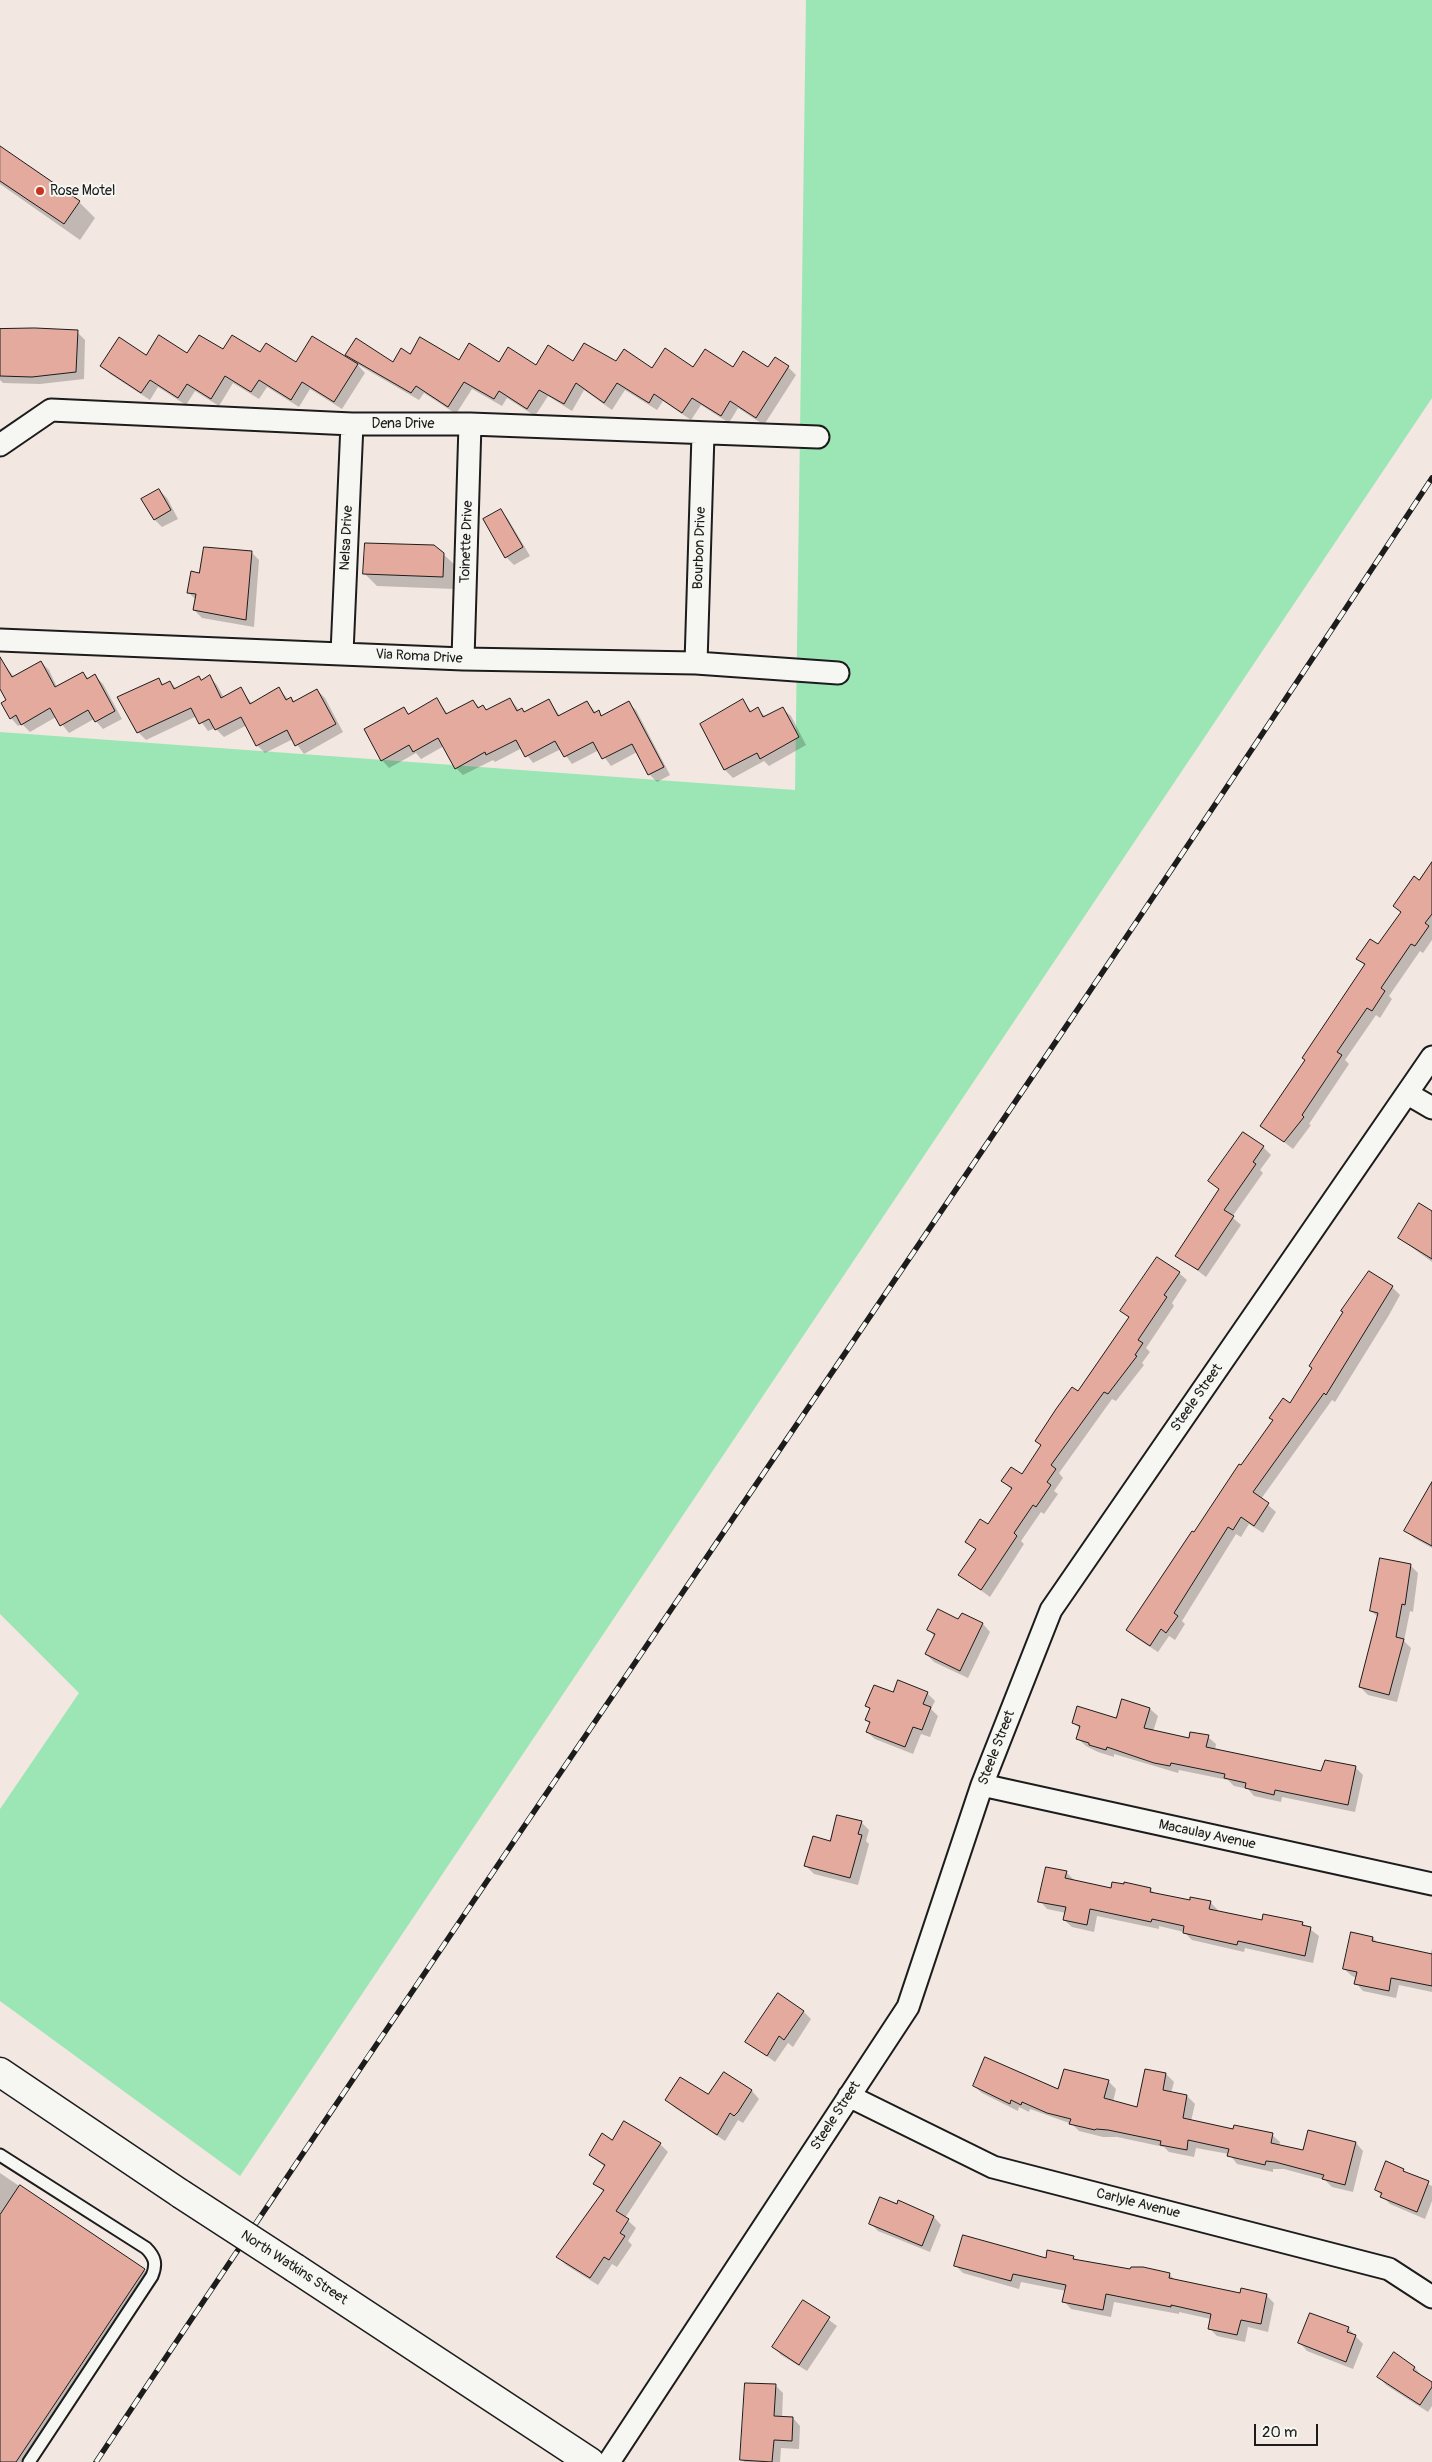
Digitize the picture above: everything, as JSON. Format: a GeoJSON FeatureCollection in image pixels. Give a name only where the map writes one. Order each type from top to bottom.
{"type":"FeatureCollection","features":[{"type":"Feature","properties":{"kind":"main road","name":"North Watkins Street"},"geometry":{"type":"LineString","coordinates":[[0,2072],[181,2194],[590,2462]]}},
{"type":"Feature","properties":{"kind":"street","name":"Dena Drive"},"geometry":{"type":"LineString","coordinates":[[0,445],[52,410],[352,424],[470,424],[818,437]]}},
{"type":"Feature","properties":{"kind":"street","name":"Nelsa Drive"},"geometry":{"type":"LineString","coordinates":[[342,653],[352,424]]}},
{"type":"Feature","properties":{"kind":"street","name":"Toinette Drive"},"geometry":{"type":"LineString","coordinates":[[463,660],[470,424]]}},
{"type":"Feature","properties":{"kind":"street","name":"Bourbon Drive"},"geometry":{"type":"LineString","coordinates":[[696,663],[703,434]]}},
{"type":"Feature","properties":{"kind":"street","name":"Via Roma Drive"},"geometry":{"type":"LineString","coordinates":[[0,640],[342,653],[463,660],[696,663],[838,673]]}},
{"type":"Feature","properties":{"kind":"street","name":"Steele Street"},"geometry":{"type":"LineString","coordinates":[[609,2462],[908,2007],[982,1785],[1051,1610],[1432,1057]]}},
{"type":"Feature","properties":{"kind":"street"},"geometry":{"type":"LineString","coordinates":[[1408,1094],[1432,1108]]}},
{"type":"Feature","properties":{"kind":"street","name":"Macaulay Avenue"},"geometry":{"type":"LineString","coordinates":[[982,1785],[1432,1884]]}},
{"type":"Feature","properties":{"kind":"street","name":"Carlyle Avenue"},"geometry":{"type":"LineString","coordinates":[[849,2096],[993,2167],[1389,2269],[1432,2298]]}},
{"type":"Feature","properties":{"kind":"lane"},"geometry":{"type":"LineString","coordinates":[[0,2154],[146,2248],[153,2255],[156,2266],[152,2276],[29,2462]]}},
{"type":"Feature","properties":{"kind":"green space"},"geometry":{"type":"Polygon","coordinates":[[[806,0],[1432,0],[1432,398],[240,2176],[0,2001],[0,1809],[79,1693],[0,1614],[0,732],[795,790],[806,0]]]}},
{"type":"Feature","properties":{"kind":"building","name":"Rose Motel"},"geometry":{"type":"Polygon","coordinates":[[[0,146],[80,201],[64,224],[0,181],[0,146]]]}},
{"type":"Feature","properties":{"kind":"building"},"geometry":{"type":"Polygon","coordinates":[[[0,329],[78,330],[76,372],[32,377],[0,376],[0,329]]]}},
{"type":"Feature","properties":{"kind":"building"},"geometry":{"type":"Polygon","coordinates":[[[159,335],[187,353],[199,335],[223,349],[232,335],[260,352],[266,343],[296,362],[312,336],[358,364],[334,402],[302,382],[291,400],[259,380],[251,392],[225,376],[211,399],[187,384],[178,398],[150,380],[141,393],[100,366],[119,337],[146,355],[159,335]]]}},
{"type":"Feature","properties":{"kind":"building"},"geometry":{"type":"Polygon","coordinates":[[[420,337],[459,360],[469,343],[499,362],[508,347],[536,365],[548,345],[573,361],[584,343],[616,361],[624,349],[652,368],[665,348],[693,367],[705,349],[733,367],[743,351],[768,367],[775,357],[789,366],[756,418],[730,401],[721,416],[692,398],[682,413],[654,394],[649,403],[617,383],[604,403],[576,383],[564,404],[539,390],[527,409],[499,391],[494,399],[464,382],[448,407],[416,386],[411,393],[345,355],[356,338],[393,362],[401,348],[410,354],[420,337]]]}},
{"type":"Feature","properties":{"kind":"building"},"geometry":{"type":"Polygon","coordinates":[[[159,489],[171,510],[154,520],[141,499],[159,489]]]}},
{"type":"Feature","properties":{"kind":"building"},"geometry":{"type":"Polygon","coordinates":[[[501,509],[523,547],[505,558],[483,519],[501,509]]]}},
{"type":"Feature","properties":{"kind":"building"},"geometry":{"type":"Polygon","coordinates":[[[365,543],[434,545],[444,553],[443,577],[363,574],[365,543]]]}},
{"type":"Feature","properties":{"kind":"building"},"geometry":{"type":"Polygon","coordinates":[[[204,547],[252,551],[246,620],[193,610],[196,594],[187,593],[191,571],[199,573],[204,547]]]}},
{"type":"Feature","properties":{"kind":"building"},"geometry":{"type":"Polygon","coordinates":[[[0,657],[12,677],[41,661],[55,687],[83,672],[87,679],[95,674],[115,711],[95,722],[88,710],[60,726],[50,708],[21,725],[16,715],[10,719],[1,703],[6,700],[0,689],[0,657]]]}},
{"type":"Feature","properties":{"kind":"building"},"geometry":{"type":"Polygon","coordinates":[[[210,675],[221,698],[241,687],[250,704],[279,687],[286,700],[291,697],[293,702],[317,689],[336,724],[295,746],[287,730],[256,746],[241,717],[215,730],[209,719],[199,724],[191,708],[137,733],[117,697],[159,678],[162,685],[170,681],[174,689],[199,676],[201,680],[210,675]]]}},
{"type":"Feature","properties":{"kind":"building"},"geometry":{"type":"Polygon","coordinates":[[[437,698],[446,714],[473,700],[478,708],[483,705],[486,710],[510,698],[517,711],[522,708],[524,712],[549,699],[558,716],[587,701],[594,713],[599,710],[601,716],[629,701],[664,767],[648,775],[632,744],[602,759],[593,742],[564,757],[555,741],[525,757],[516,740],[486,755],[485,752],[455,769],[438,738],[413,752],[409,745],[381,761],[364,729],[404,707],[408,714],[437,698]]]}},
{"type":"Feature","properties":{"kind":"building"},"geometry":{"type":"Polygon","coordinates":[[[743,699],[750,712],[758,707],[763,717],[783,707],[799,737],[760,759],[757,753],[724,770],[700,724],[743,699]]]}},
{"type":"Feature","properties":{"kind":"building"},"geometry":{"type":"Polygon","coordinates":[[[1432,862],[1432,914],[1425,923],[1429,926],[1415,946],[1411,944],[1381,988],[1385,991],[1372,1011],[1367,1008],[1337,1052],[1342,1055],[1302,1115],[1304,1117],[1284,1142],[1260,1126],[1305,1060],[1302,1058],[1365,964],[1356,959],[1370,939],[1378,944],[1401,912],[1393,906],[1414,876],[1419,880],[1432,862]]]}},
{"type":"Feature","properties":{"kind":"building"},"geometry":{"type":"Polygon","coordinates":[[[1243,1132],[1264,1146],[1253,1162],[1256,1164],[1224,1210],[1234,1216],[1198,1270],[1175,1256],[1219,1189],[1208,1181],[1243,1132]]]}},
{"type":"Feature","properties":{"kind":"building"},"geometry":{"type":"Polygon","coordinates":[[[1419,1203],[1432,1211],[1432,1259],[1398,1238],[1419,1203]]]}},
{"type":"Feature","properties":{"kind":"building"},"geometry":{"type":"Polygon","coordinates":[[[1157,1257],[1180,1272],[1164,1295],[1167,1297],[1138,1340],[1143,1343],[1135,1355],[1137,1356],[1108,1394],[1104,1392],[1051,1465],[1056,1469],[1047,1482],[1051,1485],[1036,1507],[1033,1505],[1014,1533],[1017,1536],[981,1590],[958,1575],[976,1549],[965,1542],[980,1519],[988,1524],[1012,1488],[1001,1481],[1011,1467],[1022,1474],[1041,1445],[1035,1441],[1056,1409],[1072,1387],[1078,1391],[1129,1317],[1120,1311],[1157,1257]]]}},
{"type":"Feature","properties":{"kind":"building"},"geometry":{"type":"Polygon","coordinates":[[[1369,1271],[1393,1286],[1326,1395],[1324,1393],[1253,1492],[1269,1503],[1254,1526],[1241,1517],[1233,1530],[1228,1527],[1174,1613],[1178,1616],[1166,1633],[1161,1629],[1150,1646],[1126,1630],[1192,1531],[1194,1532],[1239,1464],[1241,1465],[1273,1420],[1269,1418],[1283,1398],[1290,1403],[1312,1368],[1309,1366],[1343,1312],[1341,1311],[1369,1271]]]}},
{"type":"Feature","properties":{"kind":"building"},"geometry":{"type":"Polygon","coordinates":[[[1432,1482],[1432,1546],[1404,1531],[1432,1482]]]}},
{"type":"Feature","properties":{"kind":"building"},"geometry":{"type":"Polygon","coordinates":[[[1380,1558],[1411,1564],[1405,1605],[1402,1604],[1396,1637],[1404,1639],[1389,1695],[1359,1687],[1378,1613],[1370,1611],[1380,1558]]]}},
{"type":"Feature","properties":{"kind":"building"},"geometry":{"type":"Polygon","coordinates":[[[938,1609],[958,1619],[962,1613],[983,1623],[960,1671],[925,1654],[935,1634],[927,1630],[938,1609]]]}},
{"type":"Feature","properties":{"kind":"building"},"geometry":{"type":"Polygon","coordinates":[[[898,1680],[928,1692],[923,1704],[931,1707],[922,1730],[913,1727],[905,1747],[866,1732],[870,1722],[865,1720],[870,1708],[865,1706],[874,1685],[893,1692],[898,1680]]]}},
{"type":"Feature","properties":{"kind":"building"},"geometry":{"type":"Polygon","coordinates":[[[1122,1699],[1150,1708],[1144,1728],[1189,1738],[1190,1732],[1209,1735],[1206,1747],[1321,1771],[1325,1760],[1356,1766],[1348,1805],[1275,1790],[1274,1795],[1245,1788],[1246,1783],[1224,1778],[1225,1774],[1171,1763],[1170,1766],[1154,1763],[1107,1747],[1106,1750],[1089,1745],[1089,1743],[1076,1739],[1080,1726],[1072,1723],[1077,1706],[1116,1718],[1122,1699]]]}},
{"type":"Feature","properties":{"kind":"building"},"geometry":{"type":"Polygon","coordinates":[[[837,1815],[862,1821],[858,1834],[862,1835],[850,1878],[804,1866],[813,1836],[830,1841],[837,1815]]]}},
{"type":"Feature","properties":{"kind":"building"},"geometry":{"type":"Polygon","coordinates":[[[1046,1867],[1067,1871],[1065,1878],[1111,1888],[1112,1882],[1124,1884],[1124,1882],[1151,1888],[1150,1892],[1190,1900],[1190,1897],[1211,1901],[1209,1909],[1262,1920],[1263,1914],[1303,1922],[1302,1925],[1311,1927],[1305,1956],[1238,1941],[1237,1945],[1183,1933],[1184,1926],[1152,1919],[1151,1922],[1090,1909],[1087,1925],[1063,1920],[1066,1907],[1038,1902],[1046,1867]]]}},
{"type":"Feature","properties":{"kind":"building"},"geometry":{"type":"Polygon","coordinates":[[[1351,1932],[1373,1937],[1372,1941],[1432,1954],[1432,1986],[1391,1978],[1389,1991],[1354,1984],[1357,1972],[1343,1969],[1351,1932]]]}},
{"type":"Feature","properties":{"kind":"building"},"geometry":{"type":"Polygon","coordinates":[[[778,1993],[804,2011],[784,2040],[779,2036],[767,2056],[745,2042],[778,1993]]]}},
{"type":"Feature","properties":{"kind":"building"},"geometry":{"type":"Polygon","coordinates":[[[985,2057],[1058,2089],[1064,2069],[1109,2080],[1104,2098],[1137,2107],[1145,2069],[1166,2073],[1163,2090],[1187,2095],[1183,2118],[1233,2129],[1234,2125],[1273,2133],[1271,2143],[1303,2150],[1308,2130],[1356,2142],[1345,2185],[1322,2179],[1324,2175],[1275,2162],[1266,2161],[1265,2165],[1227,2156],[1229,2149],[1188,2140],[1187,2150],[1160,2145],[1161,2141],[1069,2124],[1071,2119],[1047,2113],[1022,2102],[1021,2105],[1011,2100],[1010,2104],[973,2086],[985,2057]]]}},
{"type":"Feature","properties":{"kind":"building"},"geometry":{"type":"Polygon","coordinates":[[[724,2072],[752,2090],[738,2112],[734,2116],[730,2113],[717,2135],[665,2100],[680,2077],[708,2094],[724,2072]]]}},
{"type":"Feature","properties":{"kind":"building"},"geometry":{"type":"Polygon","coordinates":[[[624,2121],[661,2143],[616,2211],[629,2219],[620,2233],[625,2236],[609,2260],[604,2257],[590,2278],[556,2257],[604,2190],[593,2184],[605,2165],[589,2155],[602,2133],[612,2140],[624,2121]]]}},
{"type":"Feature","properties":{"kind":"building"},"geometry":{"type":"Polygon","coordinates":[[[1386,2161],[1404,2169],[1403,2171],[1429,2181],[1417,2212],[1380,2197],[1382,2193],[1375,2190],[1386,2161]]]}},
{"type":"Feature","properties":{"kind":"building"},"geometry":{"type":"Polygon","coordinates":[[[20,2185],[145,2269],[16,2462],[0,2462],[0,2215],[20,2185]]]}},
{"type":"Feature","properties":{"kind":"building"},"geometry":{"type":"Polygon","coordinates":[[[880,2197],[897,2204],[898,2200],[934,2216],[922,2246],[869,2224],[880,2197]]]}},
{"type":"Feature","properties":{"kind":"building"},"geometry":{"type":"Polygon","coordinates":[[[963,2235],[1046,2258],[1047,2250],[1074,2256],[1073,2259],[1130,2269],[1131,2267],[1143,2267],[1170,2273],[1169,2278],[1240,2293],[1241,2288],[1267,2294],[1261,2324],[1241,2320],[1237,2335],[1208,2329],[1211,2314],[1171,2305],[1171,2307],[1106,2294],[1103,2310],[1062,2302],[1066,2285],[1013,2274],[1011,2281],[954,2266],[963,2235]]]}},
{"type":"Feature","properties":{"kind":"building"},"geometry":{"type":"Polygon","coordinates":[[[803,2300],[830,2317],[799,2365],[772,2347],[803,2300]]]}},
{"type":"Feature","properties":{"kind":"building"},"geometry":{"type":"Polygon","coordinates":[[[1310,2313],[1349,2327],[1347,2332],[1356,2335],[1346,2362],[1298,2343],[1310,2313]]]}},
{"type":"Feature","properties":{"kind":"building"},"geometry":{"type":"Polygon","coordinates":[[[1394,2352],[1415,2367],[1413,2370],[1432,2382],[1432,2387],[1420,2405],[1377,2377],[1394,2352]]]}},
{"type":"Feature","properties":{"kind":"building"},"geometry":{"type":"Polygon","coordinates":[[[745,2383],[776,2384],[774,2416],[793,2417],[792,2441],[774,2440],[772,2462],[740,2460],[745,2383]]]}},
{"type":"Feature","properties":{"kind":"railway"},"geometry":{"type":"LineString","coordinates":[[96,2462],[429,1966],[933,1224],[1432,478]]}},
{"type":"Feature","properties":{"kind":"place","name":"Rose Motel"},"geometry":{"type":"Point","coordinates":[40,191]}}]}
